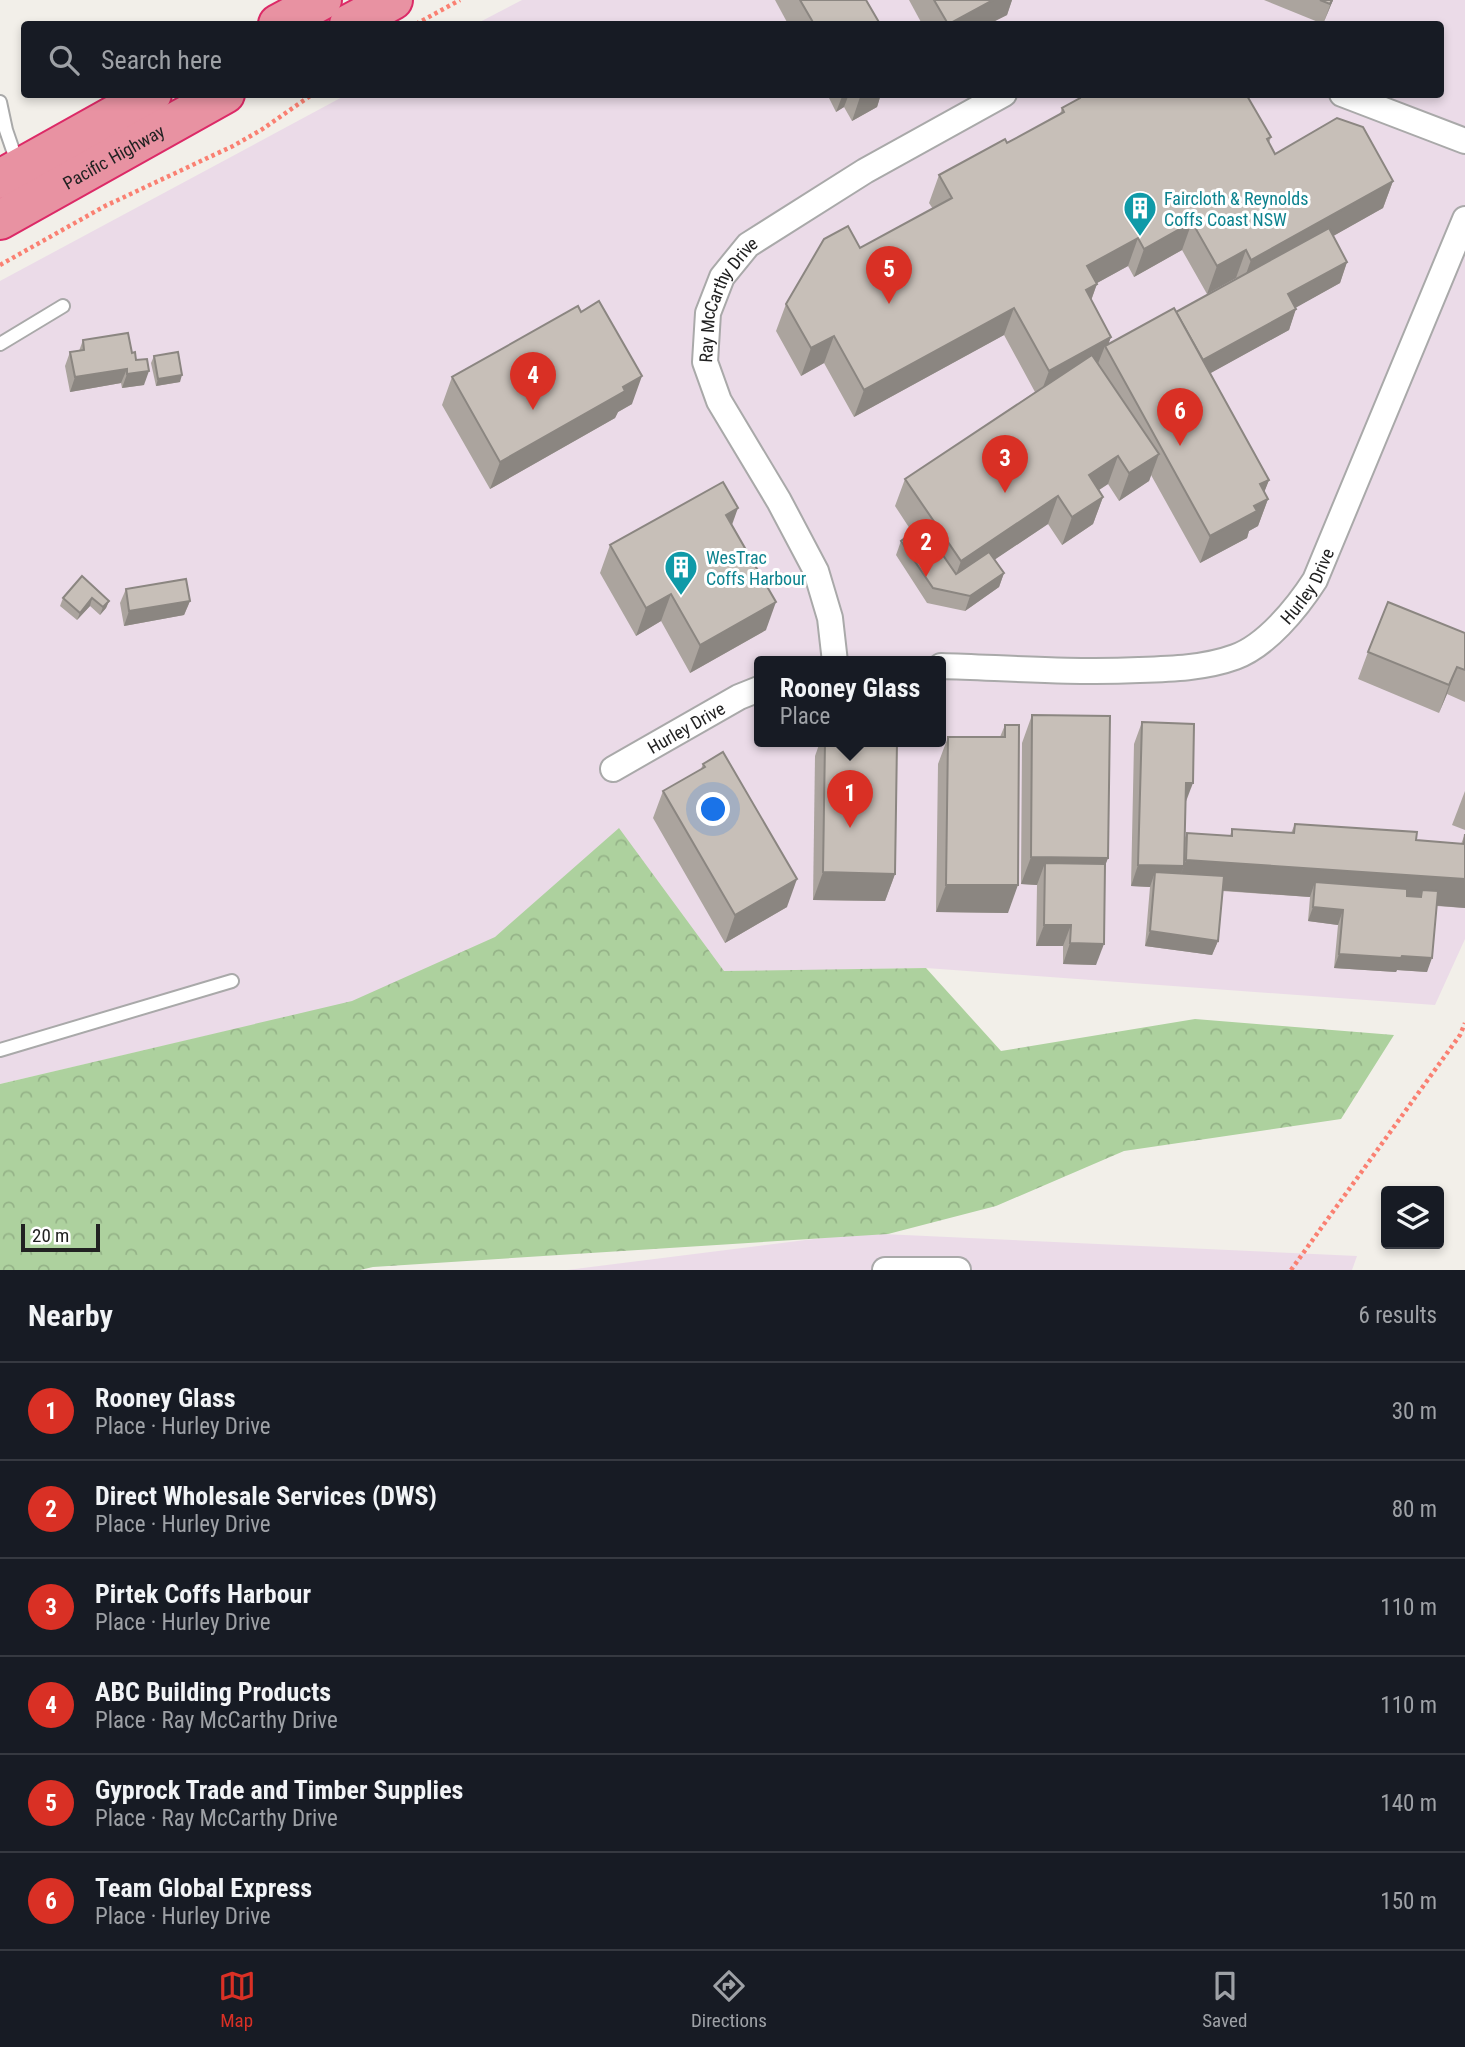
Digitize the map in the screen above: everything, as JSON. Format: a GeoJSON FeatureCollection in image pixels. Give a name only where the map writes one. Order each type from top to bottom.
{"type":"FeatureCollection","features":[{"type":"Feature","properties":{"kind":"highway"},"geometry":{"type":"LineString","coordinates":[[284,21],[322,0]]}},
{"type":"Feature","properties":{"kind":"highway"},"geometry":{"type":"LineString","coordinates":[[354,21],[393,0]]}},
{"type":"Feature","properties":{"kind":"highway","name":"Pacific Highway"},"geometry":{"type":"LineString","coordinates":[[10,174],[145,98]]}},
{"type":"Feature","properties":{"kind":"highway","name":"Pacific Highway"},"geometry":{"type":"LineString","coordinates":[[0,220],[218,98]]}},
{"type":"Feature","properties":{"kind":"street","name":"Ray McCarthy Drive"},"geometry":{"type":"LineString","coordinates":[[834,656],[830,618],[816,571],[779,501],[719,401],[705,362],[708,313],[722,277],[748,245],[865,171],[997,98]]}},
{"type":"Feature","properties":{"kind":"street"},"geometry":{"type":"LineString","coordinates":[[1352,98],[1465,141]]}},
{"type":"Feature","properties":{"kind":"street","name":"Hurley Drive"},"geometry":{"type":"LineString","coordinates":[[946,666],[1099,672],[1185,668],[1236,657],[1262,641],[1301,602],[1315,580],[1465,219]]}},
{"type":"Feature","properties":{"kind":"street","name":"Hurley Drive"},"geometry":{"type":"LineString","coordinates":[[613,769],[754,691]]}},
{"type":"Feature","properties":{"kind":"street"},"geometry":{"type":"LineString","coordinates":[[885,1270],[958,1270]]}},
{"type":"Feature","properties":{"kind":"lane"},"geometry":{"type":"LineString","coordinates":[[0,102],[10,174]]}},
{"type":"Feature","properties":{"kind":"lane"},"geometry":{"type":"LineString","coordinates":[[0,344],[63,306]]}},
{"type":"Feature","properties":{"kind":"lane"},"geometry":{"type":"LineString","coordinates":[[0,1050],[232,981]]}},
{"type":"Feature","properties":{"kind":"path"},"geometry":{"type":"LineString","coordinates":[[422,21],[460,0]]}},
{"type":"Feature","properties":{"kind":"path"},"geometry":{"type":"LineString","coordinates":[[0,265],[105,206],[233,146],[307,98]]}},
{"type":"Feature","properties":{"kind":"path"},"geometry":{"type":"LineString","coordinates":[[1291,1270],[1460,1035],[1465,1023]]}},
{"type":"Feature","properties":{"kind":"shaded area"},"geometry":{"type":"Polygon","coordinates":[[[522,0],[1465,0],[1465,939],[1435,1005],[926,968],[607,975],[352,1002],[0,1084],[0,281],[340,98],[1444,98],[1444,21],[482,21],[522,0]]]}},
{"type":"Feature","properties":{"kind":"shaded area"},"geometry":{"type":"Polygon","coordinates":[[[861,1233],[1357,1256],[1352,1270],[567,1270],[861,1233]]]}},
{"type":"Feature","properties":{"kind":"green space"},"geometry":{"type":"Polygon","coordinates":[[[619,828],[724,971],[926,968],[1001,1051],[1195,1019],[1394,1035],[1341,1119],[1124,1151],[996,1206],[888,1234],[373,1267],[360,1270],[0,1270],[0,1084],[352,1001],[495,937],[619,828]]]}},
{"type":"Feature","properties":{"kind":"building"},"geometry":{"type":"Polygon","coordinates":[[[800,0],[866,0],[878,21],[812,21],[800,0]]]}},
{"type":"Feature","properties":{"kind":"building"},"geometry":{"type":"Polygon","coordinates":[[[934,0],[993,0],[954,21],[946,21],[934,0]]]}},
{"type":"Feature","properties":{"kind":"building","name":"Faircloth & Reynolds Coffs Coast NSW"},"geometry":{"type":"Polygon","coordinates":[[[1080,98],[1248,98],[1271,137],[1267,139],[1275,154],[1337,118],[1363,127],[1393,181],[1251,260],[1246,250],[1217,266],[1192,222],[1144,249],[1138,238],[1087,266],[1097,284],[1086,290],[1111,337],[1049,371],[1014,308],[864,390],[834,336],[811,348],[786,304],[824,239],[848,226],[860,248],[952,198],[939,175],[1005,139],[1007,143],[1064,112],[1062,108],[1080,98]]]}},
{"type":"Feature","properties":{"kind":"building"},"geometry":{"type":"Polygon","coordinates":[[[1329,228],[1347,262],[1288,294],[1296,309],[1203,360],[1176,312],[1329,228]]]}},
{"type":"Feature","properties":{"kind":"building"},"geometry":{"type":"Polygon","coordinates":[[[599,301],[642,376],[623,387],[625,391],[500,462],[452,377],[578,306],[581,312],[599,301]]]}},
{"type":"Feature","properties":{"kind":"building"},"geometry":{"type":"Polygon","coordinates":[[[1174,308],[1269,480],[1260,484],[1268,499],[1254,506],[1257,511],[1210,536],[1105,346],[1174,308]]]}},
{"type":"Feature","properties":{"kind":"building"},"geometry":{"type":"Polygon","coordinates":[[[128,333],[132,353],[135,352],[136,360],[147,359],[149,371],[127,374],[127,369],[75,377],[70,352],[84,350],[83,340],[128,333]]]}},
{"type":"Feature","properties":{"kind":"building"},"geometry":{"type":"Polygon","coordinates":[[[178,352],[182,375],[158,379],[154,356],[178,352]]]}},
{"type":"Feature","properties":{"kind":"building"},"geometry":{"type":"Polygon","coordinates":[[[1092,355],[1159,454],[1129,473],[1118,456],[1089,475],[1103,497],[1072,517],[1058,496],[961,561],[905,479],[1092,355]]]}},
{"type":"Feature","properties":{"kind":"building","name":"WesTrac Coffs Harbour"},"geometry":{"type":"Polygon","coordinates":[[[723,482],[738,508],[726,515],[776,602],[700,645],[671,594],[646,608],[610,545],[723,482]]]}},
{"type":"Feature","properties":{"kind":"building"},"geometry":{"type":"Polygon","coordinates":[[[922,525],[956,574],[989,552],[1004,573],[970,596],[933,588],[901,541],[922,525]]]}},
{"type":"Feature","properties":{"kind":"building"},"geometry":{"type":"Polygon","coordinates":[[[82,576],[109,601],[103,607],[92,598],[80,613],[63,598],[82,576]]]}},
{"type":"Feature","properties":{"kind":"building"},"geometry":{"type":"Polygon","coordinates":[[[186,579],[190,601],[129,611],[126,589],[186,579]]]}},
{"type":"Feature","properties":{"kind":"building"},"geometry":{"type":"Polygon","coordinates":[[[1388,602],[1465,633],[1465,670],[1457,667],[1449,685],[1368,652],[1388,602]]]}},
{"type":"Feature","properties":{"kind":"building"},"geometry":{"type":"Polygon","coordinates":[[[1032,715],[1110,716],[1108,858],[1031,857],[1032,715]]]}},
{"type":"Feature","properties":{"kind":"building"},"geometry":{"type":"Polygon","coordinates":[[[1142,722],[1194,724],[1193,783],[1186,783],[1184,866],[1138,865],[1142,722]]]}},
{"type":"Feature","properties":{"kind":"building"},"geometry":{"type":"Polygon","coordinates":[[[1005,725],[1019,725],[1018,885],[946,885],[948,737],[1005,737],[1005,725]]]}},
{"type":"Feature","properties":{"kind":"building"},"geometry":{"type":"Polygon","coordinates":[[[825,747],[897,747],[895,874],[823,872],[825,747]]]}},
{"type":"Feature","properties":{"kind":"building"},"geometry":{"type":"Polygon","coordinates":[[[723,752],[797,879],[735,915],[663,791],[705,767],[703,764],[723,752]]]}},
{"type":"Feature","properties":{"kind":"building"},"geometry":{"type":"Polygon","coordinates":[[[1295,824],[1417,832],[1416,840],[1464,844],[1465,834],[1465,879],[1186,860],[1187,833],[1232,836],[1232,829],[1294,833],[1295,824]]]}},
{"type":"Feature","properties":{"kind":"building"},"geometry":{"type":"Polygon","coordinates":[[[1045,863],[1105,864],[1104,944],[1070,943],[1071,925],[1044,925],[1045,863]]]}},
{"type":"Feature","properties":{"kind":"building"},"geometry":{"type":"Polygon","coordinates":[[[1155,872],[1224,876],[1218,941],[1150,931],[1155,872]]]}},
{"type":"Feature","properties":{"kind":"building"},"geometry":{"type":"Polygon","coordinates":[[[1315,882],[1407,889],[1407,896],[1421,897],[1422,890],[1438,891],[1432,958],[1339,954],[1343,910],[1313,907],[1315,882]]]}},
{"type":"Feature","properties":{"kind":"place","name":"Faircloth & Reynolds Coffs Coast NSW"},"geometry":{"type":"Point","coordinates":[1140,238]}},
{"type":"Feature","properties":{"kind":"place","name":"Gyprock Trade and Timber Supplies"},"geometry":{"type":"Point","coordinates":[889,304]}},
{"type":"Feature","properties":{"kind":"place","name":"ABC Building Products"},"geometry":{"type":"Point","coordinates":[533,410]}},
{"type":"Feature","properties":{"kind":"place","name":"Team Global Express"},"geometry":{"type":"Point","coordinates":[1180,446]}},
{"type":"Feature","properties":{"kind":"place","name":"Pirtek Coffs Harbour"},"geometry":{"type":"Point","coordinates":[1005,493]}},
{"type":"Feature","properties":{"kind":"place","name":"Direct Wholesale Services (DWS)"},"geometry":{"type":"Point","coordinates":[926,577]}},
{"type":"Feature","properties":{"kind":"place","name":"WesTrac Coffs Harbour"},"geometry":{"type":"Point","coordinates":[681,597]}},
{"type":"Feature","properties":{"kind":"place","name":"Rooney Glass"},"geometry":{"type":"Point","coordinates":[850,828]}}]}
